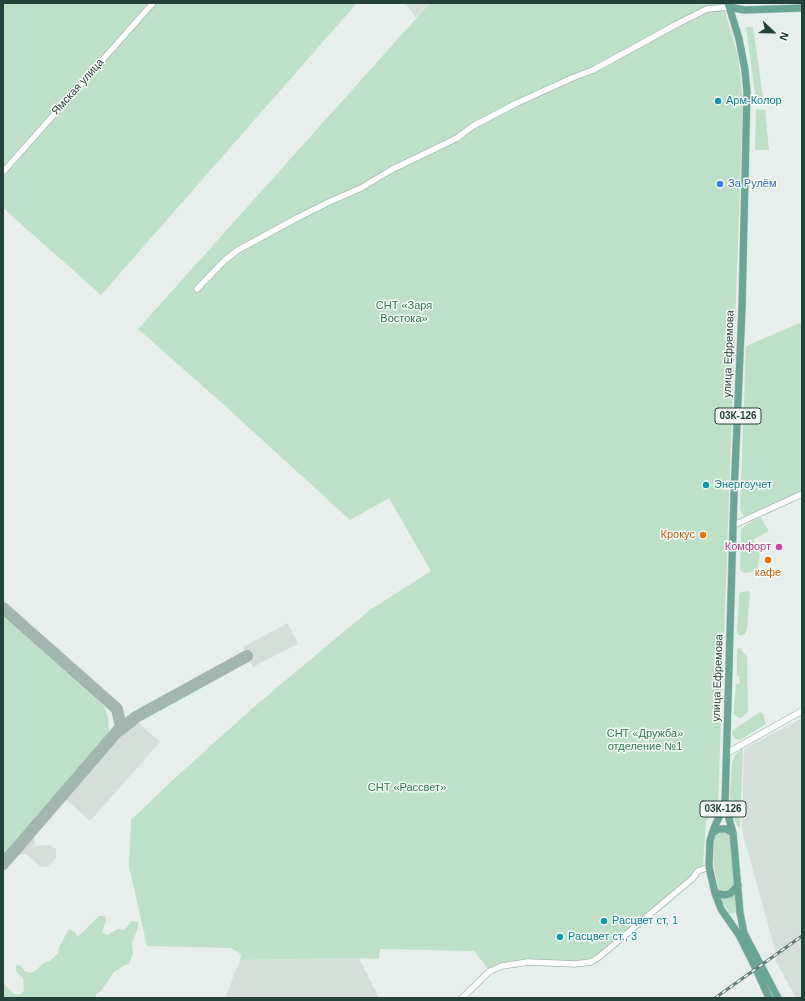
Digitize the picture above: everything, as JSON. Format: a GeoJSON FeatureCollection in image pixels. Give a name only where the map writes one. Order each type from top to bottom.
{"type":"FeatureCollection","features":[{"type":"Feature","properties":{"kind":"main road"},"geometry":{"type":"LineString","coordinates":[[730,4],[744,10],[802,8]]}},
{"type":"Feature","properties":{"kind":"main road","name":"улица Ефремова"},"geometry":{"type":"LineString","coordinates":[[730,4],[745,70],[747,92],[742,308],[725,804],[733,832],[740,913],[744,933],[778,998]]}},
{"type":"Feature","properties":{"kind":"main road","name":"улица Ефремова"},"geometry":{"type":"LineString","coordinates":[[725,804],[710,841],[709,867],[715,893],[721,909],[739,935],[769,998]]}},
{"type":"Feature","properties":{"kind":"main road","name":"03К-126"},"geometry":{"type":"LineString","coordinates":[[713,832],[719,829],[726,829],[733,832]]}},
{"type":"Feature","properties":{"kind":"main road"},"geometry":{"type":"LineString","coordinates":[[715,893],[724,895],[730,894],[738,885]]}},
{"type":"Feature","properties":{"kind":"street","name":"Ямская улица"},"geometry":{"type":"LineString","coordinates":[[3,172],[153,3]]}},
{"type":"Feature","properties":{"kind":"street"},"geometry":{"type":"LineString","coordinates":[[197,289],[225,260],[238,250],[329,202],[361,188],[391,170],[459,137],[473,126],[517,103],[593,70],[706,9],[730,4]]}},
{"type":"Feature","properties":{"kind":"street"},"geometry":{"type":"LineString","coordinates":[[734,525],[802,494]]}},
{"type":"Feature","properties":{"kind":"street"},"geometry":{"type":"LineString","coordinates":[[727,753],[802,711]]}},
{"type":"Feature","properties":{"kind":"street"},"geometry":{"type":"LineString","coordinates":[[462,998],[490,971],[502,966],[528,962],[575,964],[591,962],[599,957],[693,878],[698,871],[709,867]]}},
{"type":"Feature","properties":{"kind":"shaded area"},"geometry":{"type":"Polygon","coordinates":[[[405,3],[429,3],[416,18],[405,3]]]}},
{"type":"Feature","properties":{"kind":"shaded area"},"geometry":{"type":"Polygon","coordinates":[[[288,623],[298,644],[253,667],[243,647],[288,623]]]}},
{"type":"Feature","properties":{"kind":"shaded area"},"geometry":{"type":"Polygon","coordinates":[[[128,714],[160,742],[90,821],[59,793],[128,714]]]}},
{"type":"Feature","properties":{"kind":"shaded area"},"geometry":{"type":"Polygon","coordinates":[[[802,718],[802,998],[796,998],[775,960],[777,957],[742,831],[744,749],[802,718]]]}},
{"type":"Feature","properties":{"kind":"shaded area"},"geometry":{"type":"Polygon","coordinates":[[[30,833],[34,836],[35,846],[50,845],[56,849],[56,858],[48,866],[41,867],[26,854],[17,855],[14,852],[30,833]]]}},
{"type":"Feature","properties":{"kind":"shaded area"},"geometry":{"type":"Polygon","coordinates":[[[359,958],[379,998],[225,998],[240,960],[359,958]]]}},
{"type":"Feature","properties":{"kind":"green space"},"geometry":{"type":"Polygon","coordinates":[[[3,3],[149,3],[3,167],[3,3]]]}},
{"type":"Feature","properties":{"kind":"green space"},"geometry":{"type":"Polygon","coordinates":[[[153,3],[357,3],[101,295],[3,208],[3,172],[153,3]]]}},
{"type":"Feature","properties":{"kind":"green space"},"geometry":{"type":"Polygon","coordinates":[[[430,3],[722,3],[724,8],[738,56],[743,101],[718,806],[706,821],[703,865],[693,878],[591,962],[528,962],[490,971],[474,951],[380,949],[379,959],[240,960],[241,954],[231,948],[147,946],[129,866],[131,820],[176,777],[254,707],[370,610],[431,571],[389,498],[350,520],[138,329],[430,3]]]}},
{"type":"Feature","properties":{"kind":"green space"},"geometry":{"type":"Polygon","coordinates":[[[746,27],[753,27],[764,104],[756,101],[746,27]]]}},
{"type":"Feature","properties":{"kind":"green space"},"geometry":{"type":"Polygon","coordinates":[[[756,109],[765,110],[769,150],[755,150],[756,109]]]}},
{"type":"Feature","properties":{"kind":"green space"},"geometry":{"type":"Polygon","coordinates":[[[802,322],[802,491],[746,517],[740,509],[746,346],[802,322]]]}},
{"type":"Feature","properties":{"kind":"green space"},"geometry":{"type":"Polygon","coordinates":[[[760,517],[769,531],[754,539],[755,545],[760,552],[757,571],[746,573],[742,572],[740,569],[741,529],[760,517]]]}},
{"type":"Feature","properties":{"kind":"green space"},"geometry":{"type":"Polygon","coordinates":[[[749,591],[747,628],[745,634],[740,636],[737,633],[739,594],[741,592],[749,591]]]}},
{"type":"Feature","properties":{"kind":"green space"},"geometry":{"type":"Polygon","coordinates":[[[3,616],[104,706],[108,718],[109,732],[104,742],[3,857],[3,616]]]}},
{"type":"Feature","properties":{"kind":"green space"},"geometry":{"type":"Polygon","coordinates":[[[740,648],[747,657],[748,712],[741,718],[734,714],[736,684],[740,683],[739,676],[737,676],[737,649],[740,648]]]}},
{"type":"Feature","properties":{"kind":"green space"},"geometry":{"type":"Polygon","coordinates":[[[760,712],[763,714],[766,724],[740,740],[734,738],[732,733],[733,730],[760,712]]]}},
{"type":"Feature","properties":{"kind":"green space"},"geometry":{"type":"Polygon","coordinates":[[[743,747],[740,828],[733,816],[730,797],[732,763],[735,755],[743,747]]]}},
{"type":"Feature","properties":{"kind":"green space"},"geometry":{"type":"Polygon","coordinates":[[[719,831],[727,833],[730,836],[734,886],[729,892],[721,892],[719,890],[714,867],[714,843],[716,834],[719,831]]]}},
{"type":"Feature","properties":{"kind":"green space"},"geometry":{"type":"Polygon","coordinates":[[[735,894],[737,912],[730,914],[721,899],[722,897],[728,897],[735,894]]]}},
{"type":"Feature","properties":{"kind":"green space"},"geometry":{"type":"Polygon","coordinates":[[[99,916],[105,916],[106,921],[102,932],[107,935],[118,929],[124,930],[132,921],[138,922],[138,928],[132,943],[133,954],[129,964],[114,972],[101,991],[96,994],[95,998],[3,998],[3,982],[5,986],[14,994],[19,995],[24,991],[23,979],[16,971],[16,965],[22,966],[24,971],[30,973],[35,971],[45,962],[50,961],[58,953],[59,947],[69,929],[75,932],[78,937],[99,916]]]}},
{"type":"Feature","properties":{"kind":"taxiway"},"geometry":{"type":"LineString","coordinates":[[3,608],[117,709],[121,727],[3,864]]}},
{"type":"Feature","properties":{"kind":"taxiway"},"geometry":{"type":"LineString","coordinates":[[120,730],[136,717],[247,656]]}},
{"type":"Feature","properties":{"kind":"railway"},"geometry":{"type":"LineString","coordinates":[[715,998],[802,936]]}},
{"type":"Feature","properties":{"kind":"place","name":"Арм-Колор"},"geometry":{"type":"Point","coordinates":[718,101]}},
{"type":"Feature","properties":{"kind":"place","name":"За Рулём"},"geometry":{"type":"Point","coordinates":[720,184]}},
{"type":"Feature","properties":{"kind":"place","name":"Энергоучет"},"geometry":{"type":"Point","coordinates":[706,485]}},
{"type":"Feature","properties":{"kind":"place","name":"Крокус"},"geometry":{"type":"Point","coordinates":[703,535]}},
{"type":"Feature","properties":{"kind":"place","name":"Комфорт"},"geometry":{"type":"Point","coordinates":[779,547]}},
{"type":"Feature","properties":{"kind":"place","name":"кафе"},"geometry":{"type":"Point","coordinates":[768,560]}},
{"type":"Feature","properties":{"kind":"place","name":"Расцвет ст, 1"},"geometry":{"type":"Point","coordinates":[604,921]}},
{"type":"Feature","properties":{"kind":"place","name":"Расцвет ст., 3"},"geometry":{"type":"Point","coordinates":[560,937]}},
{"type":"Feature","properties":{"kind":"park label","name":"СНТ «Заря Востока»"},"geometry":{"type":"Point","coordinates":[404,312]}},
{"type":"Feature","properties":{"kind":"park label","name":"СНТ «Дружба» отделение №1"},"geometry":{"type":"Point","coordinates":[645,740]}},
{"type":"Feature","properties":{"kind":"park label","name":"СНТ «Рассвет»"},"geometry":{"type":"Point","coordinates":[407,788]}}]}
